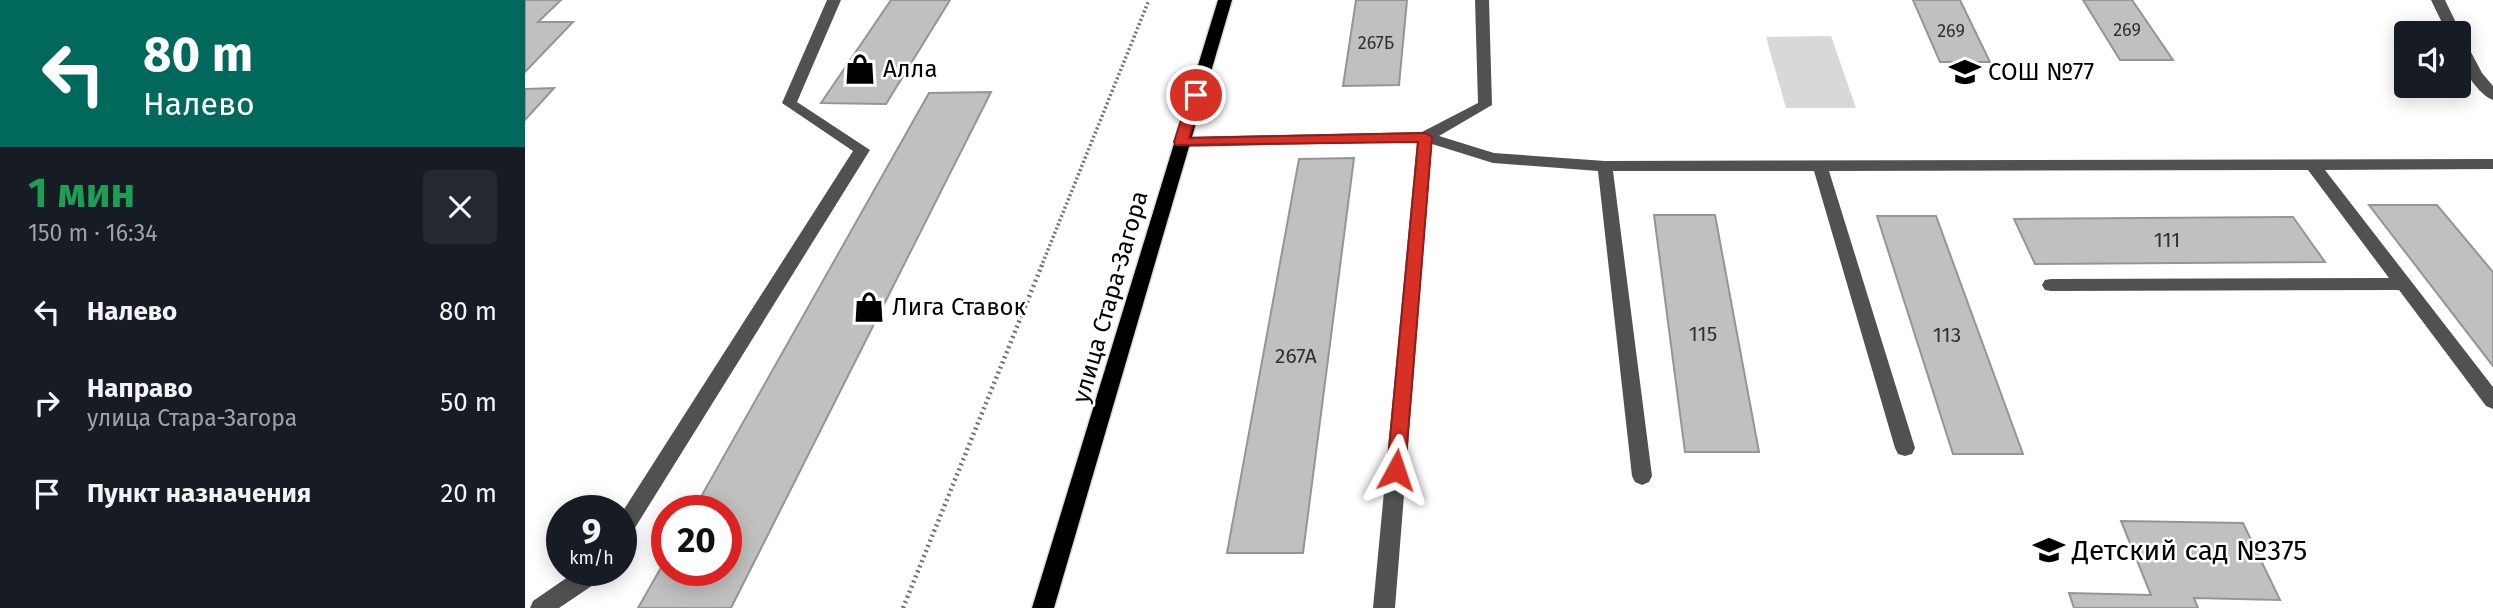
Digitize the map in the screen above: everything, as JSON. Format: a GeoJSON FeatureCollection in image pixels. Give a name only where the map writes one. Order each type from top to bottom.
{"type":"FeatureCollection","features":[{"type":"Feature","properties":{"kind":"main road","name":"улица Стара-Загора"},"geometry":{"type":"LineString","coordinates":[[1043,608],[1225,0]]}},
{"type":"Feature","properties":{"kind":"street"},"geometry":{"type":"LineString","coordinates":[[637,507],[862,150],[789,103],[834,0]]}},
{"type":"Feature","properties":{"kind":"street"},"geometry":{"type":"LineString","coordinates":[[1425,137],[1485,105],[1482,0]]}},
{"type":"Feature","properties":{"kind":"street"},"geometry":{"type":"LineString","coordinates":[[2438,0],[2448,21]]}},
{"type":"Feature","properties":{"kind":"street"},"geometry":{"type":"LineString","coordinates":[[2471,65],[2493,95]]}},
{"type":"Feature","properties":{"kind":"street"},"geometry":{"type":"LineString","coordinates":[[1181,142],[1425,137],[1493,158],[1605,166],[2493,164]]}},
{"type":"Feature","properties":{"kind":"street"},"geometry":{"type":"LineString","coordinates":[[1384,608],[1425,137]]}},
{"type":"Feature","properties":{"kind":"street"},"geometry":{"type":"LineString","coordinates":[[2313,165],[2493,401]]}},
{"type":"Feature","properties":{"kind":"street"},"geometry":{"type":"LineString","coordinates":[[1605,166],[1641,476]]}},
{"type":"Feature","properties":{"kind":"street"},"geometry":{"type":"LineString","coordinates":[[1820,166],[1905,448]]}},
{"type":"Feature","properties":{"kind":"street"},"geometry":{"type":"LineString","coordinates":[[2051,285],[2403,284]]}},
{"type":"Feature","properties":{"kind":"street"},"geometry":{"type":"LineString","coordinates":[[541,608],[573,586]]}},
{"type":"Feature","properties":{"kind":"path"},"geometry":{"type":"LineString","coordinates":[[903,608],[1149,0]]}},
{"type":"Feature","properties":{"kind":"shaded area"},"geometry":{"type":"Polygon","coordinates":[[[1831,36],[1856,108],[1786,108],[1766,37],[1831,36]]]}},
{"type":"Feature","properties":{"kind":"building"},"geometry":{"type":"Polygon","coordinates":[[[525,0],[561,0],[538,22],[573,22],[525,72],[525,0]]]}},
{"type":"Feature","properties":{"kind":"building"},"geometry":{"type":"Polygon","coordinates":[[[891,0],[950,0],[886,104],[821,103],[891,0]]]}},
{"type":"Feature","properties":{"kind":"building"},"geometry":{"type":"Polygon","coordinates":[[[1356,0],[1407,0],[1399,85],[1343,86],[1356,0]]]}},
{"type":"Feature","properties":{"kind":"building"},"geometry":{"type":"Polygon","coordinates":[[[1913,0],[1960,0],[1990,62],[1940,62],[1913,0]]]}},
{"type":"Feature","properties":{"kind":"building"},"geometry":{"type":"Polygon","coordinates":[[[2083,0],[2132,0],[2173,60],[2120,60],[2083,0]]]}},
{"type":"Feature","properties":{"kind":"building"},"geometry":{"type":"Polygon","coordinates":[[[554,88],[525,120],[525,89],[554,88]]]}},
{"type":"Feature","properties":{"kind":"building"},"geometry":{"type":"Polygon","coordinates":[[[991,92],[731,608],[638,608],[651,585],[742,586],[742,495],[702,495],[929,93],[991,92]]]}},
{"type":"Feature","properties":{"kind":"building"},"geometry":{"type":"Polygon","coordinates":[[[1354,158],[1303,553],[1227,553],[1299,159],[1354,158]]]}},
{"type":"Feature","properties":{"kind":"building"},"geometry":{"type":"Polygon","coordinates":[[[2369,205],[2437,205],[2493,272],[2493,366],[2369,205]]]}},
{"type":"Feature","properties":{"kind":"building"},"geometry":{"type":"Polygon","coordinates":[[[1654,215],[1715,215],[1759,452],[1685,452],[1654,215]]]}},
{"type":"Feature","properties":{"kind":"building"},"geometry":{"type":"Polygon","coordinates":[[[1877,216],[1936,216],[2023,454],[1953,454],[1877,216]]]}},
{"type":"Feature","properties":{"kind":"building"},"geometry":{"type":"Polygon","coordinates":[[[2293,217],[2325,262],[2035,264],[2014,219],[2293,217]]]}},
{"type":"Feature","properties":{"kind":"building"},"geometry":{"type":"Polygon","coordinates":[[[2121,521],[2243,523],[2280,600],[2194,598],[2198,608],[2074,608],[2069,593],[2151,595],[2121,521]]]}},
{"type":"Feature","properties":{"kind":"place","name":"Алла"},"geometry":{"type":"Point","coordinates":[860,69]}},
{"type":"Feature","properties":{"kind":"place","name":"СОШ №77"},"geometry":{"type":"Point","coordinates":[1965,72]}},
{"type":"Feature","properties":{"kind":"place","name":"Лига Ставок"},"geometry":{"type":"Point","coordinates":[869,307]}},
{"type":"Feature","properties":{"kind":"place","name":"Детский сад №375"},"geometry":{"type":"Point","coordinates":[2049,550]}},
{"type":"Feature","properties":{"kind":"route"},"geometry":{"type":"LineString","coordinates":[[1196,95],[1181,142],[1425,137],[1396,470]]}}]}
